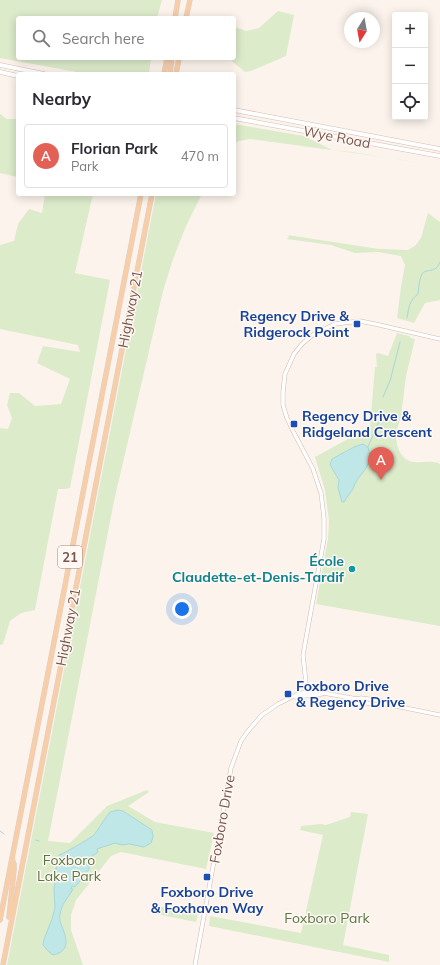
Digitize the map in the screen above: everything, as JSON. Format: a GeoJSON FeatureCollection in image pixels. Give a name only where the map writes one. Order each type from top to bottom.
{"type":"FeatureCollection","features":[{"type":"Feature","properties":{"kind":"main road"},"geometry":{"type":"LineString","coordinates":[[175,16],[178,0]]}},
{"type":"Feature","properties":{"kind":"main road"},"geometry":{"type":"LineString","coordinates":[[186,16],[190,0]]}},
{"type":"Feature","properties":{"kind":"main road"},"geometry":{"type":"LineString","coordinates":[[164,72],[167,60]]}},
{"type":"Feature","properties":{"kind":"main road"},"geometry":{"type":"LineString","coordinates":[[170,72],[172,60]]}},
{"type":"Feature","properties":{"kind":"main road"},"geometry":{"type":"LineString","coordinates":[[176,72],[179,60]]}},
{"type":"Feature","properties":{"kind":"main road"},"geometry":{"type":"LineString","coordinates":[[0,65],[34,72]]}},
{"type":"Feature","properties":{"kind":"main road"},"geometry":{"type":"LineString","coordinates":[[0,72],[16,76]]}},
{"type":"Feature","properties":{"kind":"main road","name":"Wye Road"},"geometry":{"type":"LineString","coordinates":[[236,110],[440,149]]}},
{"type":"Feature","properties":{"kind":"main road","name":"Wye Road"},"geometry":{"type":"LineString","coordinates":[[236,118],[440,156]]}},
{"type":"Feature","properties":{"kind":"main road","name":"Highway 21"},"geometry":{"type":"LineString","coordinates":[[0,920],[141,196]]}},
{"type":"Feature","properties":{"kind":"main road","name":"Highway 21"},"geometry":{"type":"LineString","coordinates":[[3,965],[152,196]]}},
{"type":"Feature","properties":{"kind":"main road"},"geometry":{"type":"LineString","coordinates":[[9,930],[14,870],[12,858]]}},
{"type":"Feature","properties":{"kind":"street"},"geometry":{"type":"LineString","coordinates":[[307,692],[303,655],[324,539],[324,518],[321,493],[313,469],[293,431],[283,405],[282,392],[285,374],[294,354],[302,344],[314,334],[335,324],[360,321],[440,339]]}},
{"type":"Feature","properties":{"kind":"street","name":"Foxboro Drive"},"geometry":{"type":"LineString","coordinates":[[195,965],[236,752],[248,731],[262,715],[278,704],[298,694],[318,692],[357,699],[361,702],[371,704],[383,706],[386,704],[440,715]]}},
{"type":"Feature","properties":{"kind":"street","name":"Foxboro Drive"},"geometry":{"type":"LineString","coordinates":[[292,698],[326,694]]}},
{"type":"Feature","properties":{"kind":"green space"},"geometry":{"type":"Polygon","coordinates":[[[0,0],[162,0],[158,16],[16,16],[16,60],[151,60],[149,72],[77,72],[0,58],[0,0]]]}},
{"type":"Feature","properties":{"kind":"green space"},"geometry":{"type":"Polygon","coordinates":[[[278,11],[294,15],[286,56],[251,71],[245,72],[230,60],[236,60],[236,28],[246,31],[259,28],[278,11]]]}},
{"type":"Feature","properties":{"kind":"green space"},"geometry":{"type":"Polygon","coordinates":[[[0,114],[7,119],[16,119],[16,177],[0,173],[0,114]]]}},
{"type":"Feature","properties":{"kind":"green space"},"geometry":{"type":"Polygon","coordinates":[[[236,124],[304,136],[332,150],[390,158],[250,139],[236,142],[236,124]]]}},
{"type":"Feature","properties":{"kind":"green space"},"geometry":{"type":"Polygon","coordinates":[[[45,196],[93,196],[75,273],[110,280],[70,488],[58,489],[35,610],[21,613],[10,621],[3,644],[0,645],[0,428],[8,429],[12,418],[7,405],[10,393],[19,393],[35,406],[61,404],[70,379],[37,363],[43,346],[80,352],[78,345],[0,329],[0,245],[14,241],[18,224],[29,209],[42,213],[45,196]]]}},
{"type":"Feature","properties":{"kind":"green space","name":"Foxboro Lake Park"},"geometry":{"type":"Polygon","coordinates":[[[156,196],[201,196],[186,226],[173,259],[163,291],[114,501],[48,841],[70,843],[107,806],[147,790],[149,792],[128,806],[155,822],[214,833],[206,869],[121,852],[111,856],[76,900],[71,915],[71,930],[83,965],[7,965],[156,196]]]}},
{"type":"Feature","properties":{"kind":"green space"},"geometry":{"type":"Polygon","coordinates":[[[428,213],[440,222],[440,300],[425,303],[414,323],[397,318],[405,265],[401,256],[378,252],[355,253],[331,245],[287,239],[289,236],[287,235],[379,249],[408,250],[415,246],[421,238],[428,213]]]}},
{"type":"Feature","properties":{"kind":"green space"},"geometry":{"type":"Polygon","coordinates":[[[397,333],[415,339],[406,376],[401,417],[396,432],[413,435],[411,437],[396,435],[398,448],[403,456],[409,461],[433,462],[440,464],[440,626],[316,604],[328,539],[329,521],[325,490],[315,457],[370,427],[375,367],[377,367],[376,354],[378,353],[388,356],[397,333]]]}},
{"type":"Feature","properties":{"kind":"green space","name":"Foxboro Park"},"geometry":{"type":"Polygon","coordinates":[[[351,812],[368,814],[343,945],[389,955],[389,962],[209,926],[210,916],[301,933],[323,835],[300,830],[301,826],[326,825],[350,817],[351,812]]]}},
{"type":"Feature","properties":{"kind":"green space"},"geometry":{"type":"Polygon","coordinates":[[[153,905],[198,914],[196,922],[151,913],[153,905]]]}},
{"type":"Feature","properties":{"kind":"water"},"geometry":{"type":"Polygon","coordinates":[[[363,444],[368,447],[370,457],[368,465],[356,481],[353,489],[344,502],[342,502],[338,488],[339,480],[330,465],[332,459],[354,447],[363,444]]]}},
{"type":"Feature","properties":{"kind":"water"},"geometry":{"type":"Polygon","coordinates":[[[118,810],[123,811],[152,830],[153,837],[151,843],[144,847],[115,843],[97,849],[98,852],[91,857],[89,861],[89,869],[75,887],[72,886],[71,889],[73,889],[62,908],[60,922],[66,938],[66,946],[62,952],[53,955],[43,945],[55,908],[54,890],[56,868],[60,861],[59,855],[92,837],[110,812],[118,810]]]}},
{"type":"Feature","properties":{"kind":"waterway"},"geometry":{"type":"LineString","coordinates":[[407,318],[411,302],[418,294],[422,274],[436,268],[440,262]]}},
{"type":"Feature","properties":{"kind":"waterway"},"geometry":{"type":"LineString","coordinates":[[383,397],[390,381],[400,342]]}},
{"type":"Feature","properties":{"kind":"waterway"},"geometry":{"type":"LineString","coordinates":[[368,447],[380,419]]}},
{"type":"Feature","properties":{"kind":"waterway"},"geometry":{"type":"LineString","coordinates":[[0,831],[4,834]]}},
{"type":"Feature","properties":{"kind":"place","name":"Regency Drive & Ridgerock Point"},"geometry":{"type":"Point","coordinates":[357,324]}},
{"type":"Feature","properties":{"kind":"place","name":"Regency Drive & Ridgeland Crescent"},"geometry":{"type":"Point","coordinates":[294,424]}},
{"type":"Feature","properties":{"kind":"place","name":"Florian Park"},"geometry":{"type":"Point","coordinates":[381,480]}},
{"type":"Feature","properties":{"kind":"place","name":"École Claudette-et-Denis-Tardif"},"geometry":{"type":"Point","coordinates":[352,569]}},
{"type":"Feature","properties":{"kind":"place","name":"Foxboro Drive & Regency Drive"},"geometry":{"type":"Point","coordinates":[288,694]}},
{"type":"Feature","properties":{"kind":"place","name":"Foxboro Drive & Foxhaven Way"},"geometry":{"type":"Point","coordinates":[207,877]}}]}
